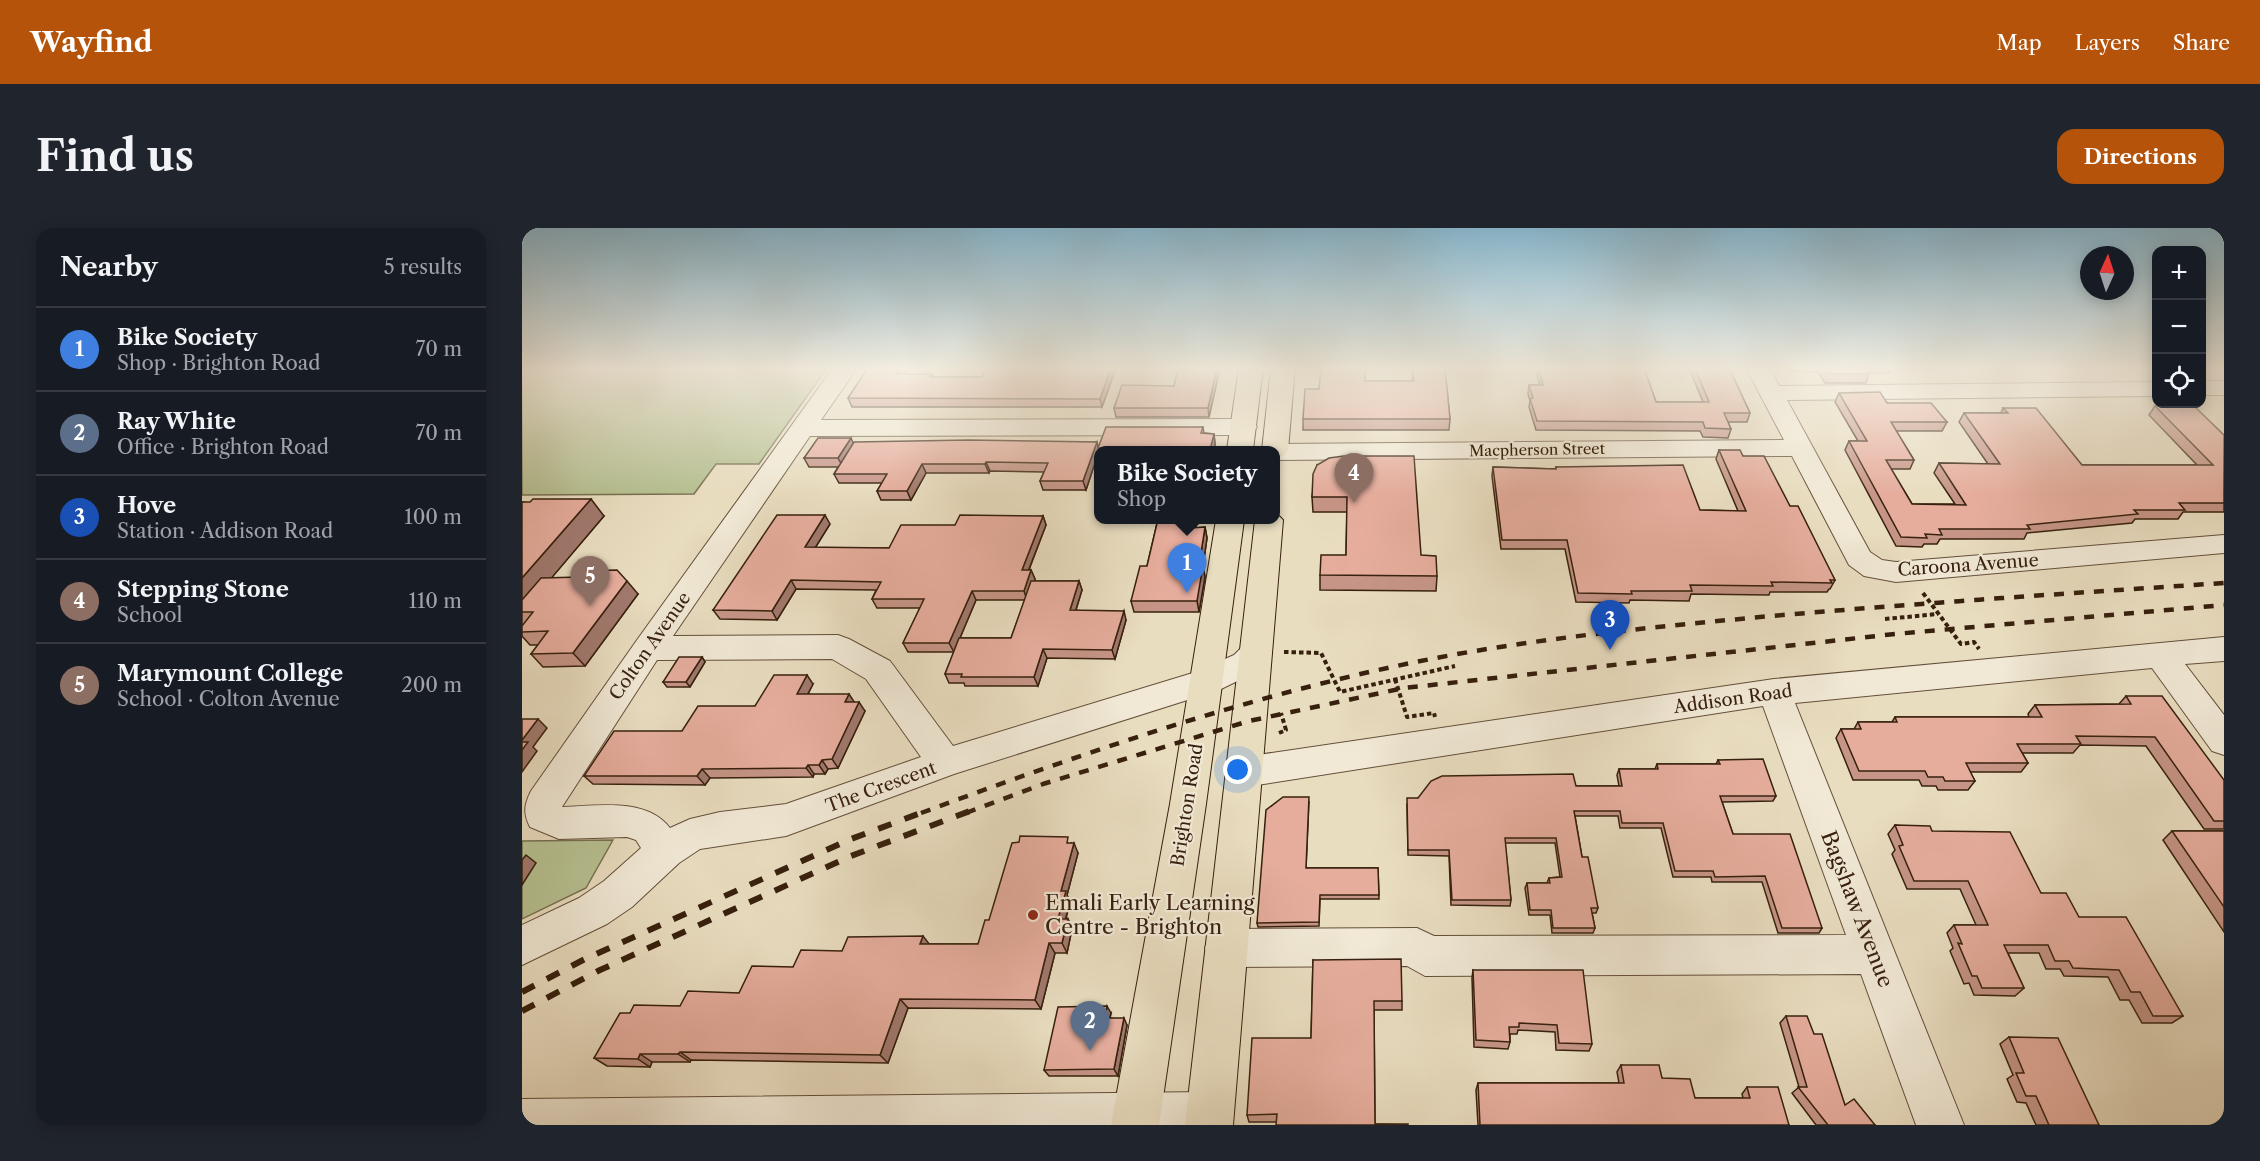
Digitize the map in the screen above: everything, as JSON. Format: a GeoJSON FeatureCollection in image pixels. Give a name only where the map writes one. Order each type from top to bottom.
{"type":"FeatureCollection","features":[{"type":"Feature","properties":{"kind":"main road"},"geometry":{"type":"LineString","coordinates":[[1242,439],[1246,410]]}},
{"type":"Feature","properties":{"kind":"main road"},"geometry":{"type":"LineString","coordinates":[[1275,446],[1279,410]]}},
{"type":"Feature","properties":{"kind":"main road","name":"Brighton Road"},"geometry":{"type":"LineString","coordinates":[[1136,1120],[1207,681],[1229,524]]}},
{"type":"Feature","properties":{"kind":"main road"},"geometry":{"type":"LineString","coordinates":[[1209,1120],[1269,524]]}},
{"type":"Feature","properties":{"kind":"street","name":"Colton Avenue"},"geometry":{"type":"LineString","coordinates":[[665,851],[649,829],[628,821],[559,823],[543,816],[544,802],[648,648],[815,410]]}},
{"type":"Feature","properties":{"kind":"street","name":"Caroona Avenue"},"geometry":{"type":"LineString","coordinates":[[1780,410],[1859,558],[1874,569],[1896,572],[2224,544]]}},
{"type":"Feature","properties":{"kind":"street"},"geometry":{"type":"LineString","coordinates":[[802,428],[1242,439]]}},
{"type":"Feature","properties":{"kind":"street","name":"Macpherson Street"},"geometry":{"type":"LineString","coordinates":[[1280,451],[1799,448]]}},
{"type":"Feature","properties":{"kind":"street"},"geometry":{"type":"LineString","coordinates":[[648,648],[838,647],[878,670],[945,764]]}},
{"type":"Feature","properties":{"kind":"street","name":"Addison Road"},"geometry":{"type":"LineString","coordinates":[[1244,772],[1774,692],[2224,649]]}},
{"type":"Feature","properties":{"kind":"street","name":"The Crescent"},"geometry":{"type":"LineString","coordinates":[[522,946],[593,911],[618,894],[665,851],[690,835],[720,828],[786,820],[945,764],[1207,681],[1246,663],[1256,652]]}},
{"type":"Feature","properties":{"kind":"street"},"geometry":{"type":"LineString","coordinates":[[2160,655],[2224,741]]}},
{"type":"Feature","properties":{"kind":"street","name":"Bagshaw Avenue"},"geometry":{"type":"LineString","coordinates":[[1774,692],[1940,1125]]}},
{"type":"Feature","properties":{"kind":"street"},"geometry":{"type":"LineString","coordinates":[[1226,948],[1418,947],[1425,956],[1875,954]]}},
{"type":"Feature","properties":{"kind":"street"},"geometry":{"type":"LineString","coordinates":[[522,1122],[1209,1120]]}},
{"type":"Feature","properties":{"kind":"path"},"geometry":{"type":"LineString","coordinates":[[1929,593],[1922,593],[1961,644],[1974,642],[1979,649],[1967,650]]}},
{"type":"Feature","properties":{"kind":"path"},"geometry":{"type":"LineString","coordinates":[[1885,619],[1938,614]]}},
{"type":"Feature","properties":{"kind":"path"},"geometry":{"type":"LineString","coordinates":[[1256,652],[1321,653],[1340,692],[1455,666]]}},
{"type":"Feature","properties":{"kind":"path"},"geometry":{"type":"LineString","coordinates":[[1395,679],[1407,717],[1434,713],[1442,742]]}},
{"type":"Feature","properties":{"kind":"green space"},"geometry":{"type":"Polygon","coordinates":[[[522,410],[797,410],[759,464],[716,464],[694,494],[522,495],[522,410]]]}},
{"type":"Feature","properties":{"kind":"green space"},"geometry":{"type":"Polygon","coordinates":[[[613,840],[586,888],[522,919],[522,841],[613,840]]]}},
{"type":"Feature","properties":{"kind":"building"},"geometry":{"type":"Polygon","coordinates":[[[1304,410],[1449,410],[1450,419],[1303,419],[1304,410]]]}},
{"type":"Feature","properties":{"kind":"building"},"geometry":{"type":"Polygon","coordinates":[[[1533,410],[1749,410],[1750,413],[1724,413],[1731,429],[1705,428],[1703,422],[1537,421],[1533,410]]]}},
{"type":"Feature","properties":{"kind":"building"},"geometry":{"type":"Polygon","coordinates":[[[1849,410],[1937,410],[1947,422],[1891,422],[1914,460],[1886,460],[1912,504],[1966,505],[1939,463],[2000,464],[1964,413],[2008,413],[2005,410],[2038,410],[2082,465],[2213,465],[2159,410],[2198,410],[2224,435],[2224,503],[2179,503],[2185,510],[2134,510],[2138,514],[2027,525],[2030,529],[1939,529],[1942,535],[1925,534],[1927,538],[1901,537],[1849,441],[1867,441],[1849,410]]]}},
{"type":"Feature","properties":{"kind":"building"},"geometry":{"type":"Polygon","coordinates":[[[1106,427],[1203,427],[1201,433],[1214,434],[1211,446],[1099,446],[1106,427]]]}},
{"type":"Feature","properties":{"kind":"building"},"geometry":{"type":"Polygon","coordinates":[[[818,438],[851,438],[838,458],[804,458],[818,438]]]}},
{"type":"Feature","properties":{"kind":"building"},"geometry":{"type":"Polygon","coordinates":[[[969,440],[1097,442],[1083,481],[1040,481],[1048,463],[922,464],[907,491],[877,491],[887,474],[834,474],[854,442],[969,440]]]}},
{"type":"Feature","properties":{"kind":"building"},"geometry":{"type":"Polygon","coordinates":[[[1719,450],[1740,450],[1743,456],[1764,456],[1790,506],[1798,506],[1835,580],[1830,580],[1832,583],[1771,582],[1773,586],[1690,585],[1692,591],[1631,591],[1632,594],[1578,593],[1567,540],[1502,540],[1493,467],[1556,469],[1556,467],[1683,465],[1700,510],[1746,511],[1719,450]]]}},
{"type":"Feature","properties":{"kind":"building"},"geometry":{"type":"Polygon","coordinates":[[[1414,456],[1421,555],[1436,556],[1437,576],[1320,575],[1321,555],[1346,555],[1347,497],[1312,497],[1313,474],[1317,465],[1329,458],[1414,456]]]}},
{"type":"Feature","properties":{"kind":"building"},"geometry":{"type":"Polygon","coordinates":[[[533,499],[591,499],[522,578],[522,502],[530,502],[533,499]]]}},
{"type":"Feature","properties":{"kind":"building"},"geometry":{"type":"Polygon","coordinates":[[[777,515],[825,515],[805,547],[889,548],[901,525],[955,525],[960,515],[1043,516],[1022,570],[1031,570],[1024,591],[972,591],[949,643],[903,643],[924,599],[872,599],[881,582],[791,580],[772,611],[713,610],[777,515]]]}},
{"type":"Feature","properties":{"kind":"building"},"geometry":{"type":"Polygon","coordinates":[[[1157,524],[1192,524],[1191,528],[1205,527],[1199,566],[1203,566],[1197,601],[1131,601],[1140,566],[1147,566],[1157,524]]]}},
{"type":"Feature","properties":{"kind":"building"},"geometry":{"type":"Polygon","coordinates":[[[617,570],[627,581],[573,653],[531,654],[548,631],[522,632],[522,626],[533,612],[522,612],[522,600],[541,578],[581,577],[586,571],[617,570]]]}},
{"type":"Feature","properties":{"kind":"building"},"geometry":{"type":"Polygon","coordinates":[[[1031,581],[1079,581],[1070,610],[1124,611],[1112,650],[1043,649],[1034,677],[961,677],[962,674],[945,674],[959,638],[1011,638],[1031,581]]]}},
{"type":"Feature","properties":{"kind":"building"},"geometry":{"type":"Polygon","coordinates":[[[679,657],[702,657],[686,682],[663,682],[679,657]]]}},
{"type":"Feature","properties":{"kind":"building"},"geometry":{"type":"Polygon","coordinates":[[[774,675],[807,675],[797,694],[849,694],[845,702],[859,702],[832,759],[822,760],[819,765],[808,765],[806,768],[702,769],[697,776],[584,776],[614,731],[682,731],[698,706],[755,706],[774,675]]]}},
{"type":"Feature","properties":{"kind":"building"},"geometry":{"type":"Polygon","coordinates":[[[2126,696],[2162,696],[2224,780],[2224,821],[2214,821],[2155,737],[2076,736],[2081,744],[2017,744],[2028,763],[1966,763],[1975,781],[1945,781],[1943,777],[1928,777],[1925,771],[1859,771],[1841,729],[1861,729],[1858,722],[1897,722],[1895,717],[2042,717],[2035,705],[2131,704],[2126,696]]]}},
{"type":"Feature","properties":{"kind":"building"},"geometry":{"type":"Polygon","coordinates":[[[522,719],[538,719],[522,740],[522,719]]]}},
{"type":"Feature","properties":{"kind":"building"},"geometry":{"type":"Polygon","coordinates":[[[522,742],[528,742],[522,750],[522,742]]]}},
{"type":"Feature","properties":{"kind":"building"},"geometry":{"type":"Polygon","coordinates":[[[1763,759],[1776,796],[1720,796],[1733,834],[1790,834],[1822,928],[1782,928],[1765,876],[1715,877],[1713,871],[1675,871],[1663,823],[1622,823],[1620,811],[1574,811],[1582,857],[1588,857],[1598,908],[1591,908],[1595,928],[1553,928],[1551,910],[1530,910],[1527,883],[1550,883],[1549,878],[1562,877],[1556,838],[1505,838],[1511,900],[1452,900],[1449,850],[1408,850],[1407,798],[1418,798],[1431,781],[1442,776],[1573,774],[1576,786],[1622,786],[1619,769],[1658,769],[1657,764],[1720,764],[1718,760],[1763,759]]]}},
{"type":"Feature","properties":{"kind":"building"},"geometry":{"type":"Polygon","coordinates":[[[1283,797],[1309,797],[1306,868],[1378,868],[1379,895],[1320,895],[1319,922],[1257,923],[1266,810],[1283,797]]]}},
{"type":"Feature","properties":{"kind":"building"},"geometry":{"type":"Polygon","coordinates":[[[1895,825],[1930,826],[1932,831],[2010,832],[2041,893],[2066,893],[2079,917],[2126,917],[2183,1016],[2153,1016],[2140,992],[2131,992],[2119,970],[2073,968],[2069,961],[2055,961],[2048,945],[2004,945],[2024,988],[1982,988],[1977,976],[1972,976],[1958,943],[1962,944],[1954,925],[1988,925],[1968,881],[1914,881],[1899,846],[1903,845],[1895,825]]]}},
{"type":"Feature","properties":{"kind":"building"},"geometry":{"type":"Polygon","coordinates":[[[2172,831],[2224,831],[2224,907],[2172,831]]]}},
{"type":"Feature","properties":{"kind":"building"},"geometry":{"type":"Polygon","coordinates":[[[1020,836],[1068,837],[1067,843],[1074,843],[1061,891],[1066,891],[1058,919],[1068,919],[1062,943],[1049,943],[1035,1000],[900,999],[880,1055],[680,1052],[678,1054],[640,1054],[638,1059],[594,1058],[620,1013],[630,1013],[634,1005],[680,1006],[688,991],[739,993],[752,966],[793,967],[801,950],[842,951],[848,937],[923,936],[920,944],[978,944],[985,920],[989,920],[1012,843],[1019,842],[1020,836]]]}},
{"type":"Feature","properties":{"kind":"building"},"geometry":{"type":"Polygon","coordinates":[[[1401,959],[1402,1001],[1374,1001],[1375,1124],[1408,1125],[1276,1125],[1277,1114],[1247,1115],[1252,1038],[1311,1038],[1313,960],[1401,959]]]}},
{"type":"Feature","properties":{"kind":"building"},"geometry":{"type":"Polygon","coordinates":[[[1473,970],[1583,970],[1592,1044],[1559,1043],[1557,1025],[1519,1023],[1519,1027],[1509,1027],[1510,1042],[1476,1040],[1473,970]]]}},
{"type":"Feature","properties":{"kind":"building"},"geometry":{"type":"Polygon","coordinates":[[[1107,1006],[1105,1018],[1124,1018],[1114,1069],[1044,1070],[1058,1007],[1107,1006]]]}},
{"type":"Feature","properties":{"kind":"building"},"geometry":{"type":"Polygon","coordinates":[[[1786,1016],[1807,1016],[1814,1034],[1822,1034],[1845,1105],[1854,1099],[1875,1125],[1828,1125],[1798,1087],[1807,1087],[1786,1016]]]}},
{"type":"Feature","properties":{"kind":"building"},"geometry":{"type":"Polygon","coordinates":[[[2009,1037],[2058,1038],[2099,1125],[2049,1125],[2036,1096],[2026,1096],[2016,1073],[2024,1073],[2009,1037]]]}},
{"type":"Feature","properties":{"kind":"building"},"geometry":{"type":"Polygon","coordinates":[[[1621,1065],[1659,1065],[1662,1078],[1690,1079],[1695,1098],[1750,1098],[1747,1087],[1778,1087],[1789,1125],[1480,1125],[1478,1083],[1624,1083],[1621,1065]]]}},
{"type":"Feature","properties":{"kind":"railway"},"geometry":{"type":"LineString","coordinates":[[921,813],[1184,722],[1317,685],[1452,655],[1571,637],[1771,616],[2224,583]]}},
{"type":"Feature","properties":{"kind":"railway"},"geometry":{"type":"LineString","coordinates":[[966,813],[1043,784],[1249,721],[1404,688],[1895,634],[2224,605]]}},
{"type":"Feature","properties":{"kind":"railway"},"geometry":{"type":"LineString","coordinates":[[522,992],[585,959],[851,839],[926,811]]}},
{"type":"Feature","properties":{"kind":"railway"},"geometry":{"type":"LineString","coordinates":[[522,1011],[600,970],[851,856],[970,811]]}},
{"type":"Feature","properties":{"kind":"place","name":"Stepping Stone"},"geometry":{"type":"Point","coordinates":[1354,503]}},
{"type":"Feature","properties":{"kind":"place","name":"Bike Society"},"geometry":{"type":"Point","coordinates":[1187,593]}},
{"type":"Feature","properties":{"kind":"place","name":"Marymount College"},"geometry":{"type":"Point","coordinates":[590,606]}},
{"type":"Feature","properties":{"kind":"place","name":"Hove"},"geometry":{"type":"Point","coordinates":[1610,650]}},
{"type":"Feature","properties":{"kind":"place","name":"Emali Early Learning Centre - Brighton"},"geometry":{"type":"Point","coordinates":[1033,915]}},
{"type":"Feature","properties":{"kind":"place","name":"Ray White"},"geometry":{"type":"Point","coordinates":[1090,1051]}}]}
